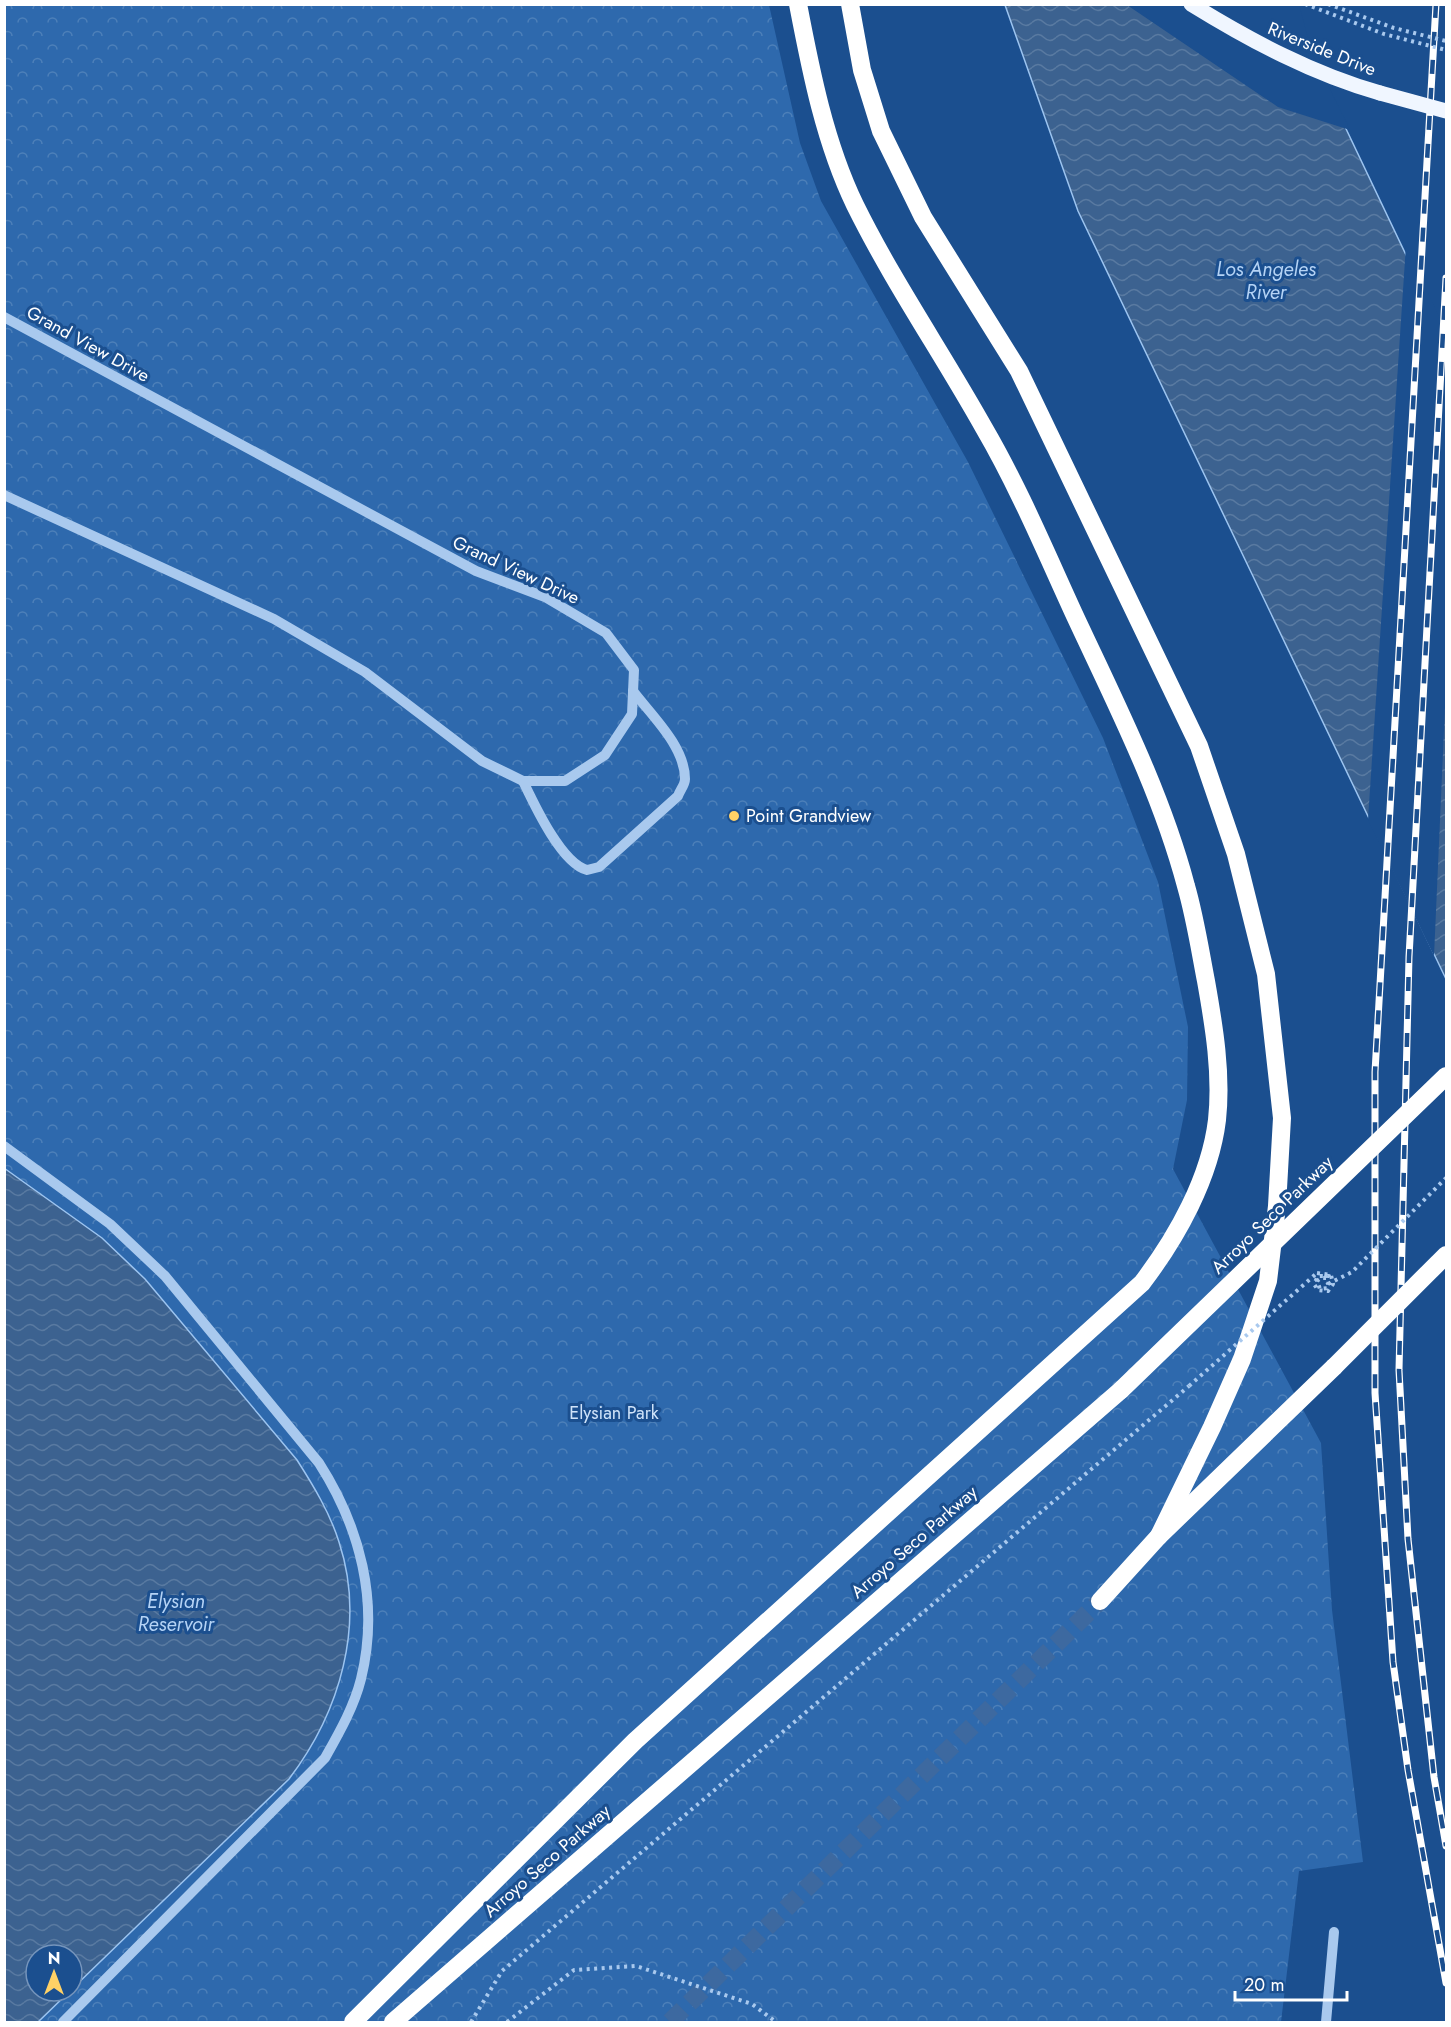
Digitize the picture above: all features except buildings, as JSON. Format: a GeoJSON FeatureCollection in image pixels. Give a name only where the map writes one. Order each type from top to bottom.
{"type":"FeatureCollection","features":[{"type":"Feature","properties":{"kind":"highway"},"geometry":{"type":"LineString","coordinates":[[353,2022],[635,1741],[1142,1283],[1163,1255],[1185,1214],[1206,1164],[1217,1121],[1218,1072],[1213,1021],[1198,936],[1186,884],[1154,790],[997,452],[854,202],[830,141],[810,66],[798,4]]}},
{"type":"Feature","properties":{"kind":"highway"},"geometry":{"type":"LineString","coordinates":[[850,4],[862,70],[881,131],[923,217],[1019,371],[1199,746],[1236,854],[1266,974],[1282,1118],[1277,1206],[1268,1281],[1242,1359],[1159,1536]]}},
{"type":"Feature","properties":{"kind":"highway","name":"Arroyo Seco Parkway"},"geometry":{"type":"LineString","coordinates":[[393,2022],[1121,1389],[1446,1076]]}},
{"type":"Feature","properties":{"kind":"highway"},"geometry":{"type":"LineString","coordinates":[[1100,1601],[1159,1536],[1446,1254]]}},
{"type":"Feature","properties":{"kind":"main road","name":"Riverside Drive"},"geometry":{"type":"LineString","coordinates":[[1191,4],[1248,39],[1346,84],[1446,111]]}},
{"type":"Feature","properties":{"kind":"street","name":"Grand View Drive"},"geometry":{"type":"LineString","coordinates":[[4,317],[476,572],[545,597],[606,633],[634,670],[632,714],[605,755],[565,781],[523,781],[482,761],[365,672],[274,619],[4,495]]}},
{"type":"Feature","properties":{"kind":"street"},"geometry":{"type":"LineString","coordinates":[[523,781],[545,826],[574,862],[584,870],[599,867],[678,796],[684,784],[684,772],[674,744],[633,691]]}},
{"type":"Feature","properties":{"kind":"street"},"geometry":{"type":"LineString","coordinates":[[4,1146],[110,1224],[165,1276],[319,1464],[338,1494],[353,1526],[363,1560],[367,1596],[367,1638],[361,1678],[346,1720],[325,1758],[63,2022]]}},
{"type":"Feature","properties":{"kind":"street"},"geometry":{"type":"LineString","coordinates":[[1326,2022],[1334,1932]]}},
{"type":"Feature","properties":{"kind":"path"},"geometry":{"type":"LineString","coordinates":[[1305,4],[1384,34],[1446,50]]}},
{"type":"Feature","properties":{"kind":"path"},"geometry":{"type":"LineString","coordinates":[[1329,4],[1394,28],[1446,41]]}},
{"type":"Feature","properties":{"kind":"path"},"geometry":{"type":"LineString","coordinates":[[474,2022],[502,1971],[1189,1386],[1317,1273],[1331,1275],[1333,1284],[1328,1291],[1318,1290],[1314,1284],[1318,1276],[1329,1276],[1330,1281],[1328,1288],[1320,1289],[1317,1281],[1321,1278],[1326,1278],[1328,1284],[1352,1272],[1446,1178]]}},
{"type":"Feature","properties":{"kind":"path"},"geometry":{"type":"LineString","coordinates":[[507,2022],[574,1970],[636,1966],[752,2004],[776,2022]]}},
{"type":"Feature","properties":{"kind":"green space","name":"Elysian Park"},"geometry":{"type":"Polygon","coordinates":[[[5,5],[769,5],[800,143],[821,201],[968,462],[1103,738],[1158,882],[1188,1027],[1187,1100],[1173,1169],[1321,1443],[1332,1610],[1363,1862],[1299,1871],[1281,2022],[5,2022],[5,5]]]}},
{"type":"Feature","properties":{"kind":"water","name":"Los Angeles River"},"geometry":{"type":"Polygon","coordinates":[[[1005,5],[1296,5],[1309,51],[1446,339],[1446,979],[1078,211],[1005,5]]]}},
{"type":"Feature","properties":{"kind":"water","name":"Elysian Reservoir"},"geometry":{"type":"Polygon","coordinates":[[[4,1168],[102,1238],[145,1279],[297,1460],[331,1520],[347,1573],[350,1604],[343,1666],[334,1696],[307,1753],[289,1779],[84,1977],[84,1943],[24,1943],[24,2003],[58,2003],[38,2022],[4,2022],[4,1168]]]}},
{"type":"Feature","properties":{"kind":"pier"},"geometry":{"type":"Polygon","coordinates":[[[1299,4],[1311,50],[1350,130],[1278,107],[1127,5],[1299,4]]]}},
{"type":"Feature","properties":{"kind":"pier"},"geometry":{"type":"Polygon","coordinates":[[[1406,245],[1446,332],[1446,684],[1434,956],[1368,820],[1406,245]]]}},
{"type":"Feature","properties":{"kind":"tunnel"},"geometry":{"type":"LineString","coordinates":[[670,2022],[1100,1601]]}},
{"type":"Feature","properties":{"kind":"railway"},"geometry":{"type":"LineString","coordinates":[[1436,4],[1375,1072],[1375,1393],[1393,1662],[1408,1770],[1446,1983]]}},
{"type":"Feature","properties":{"kind":"railway"},"geometry":{"type":"LineString","coordinates":[[1446,278],[1409,957],[1399,1370],[1408,1539],[1434,1777],[1446,1846]]}},
{"type":"Feature","properties":{"kind":"place","name":"Point Grandview"},"geometry":{"type":"Point","coordinates":[734,816]}}]}
